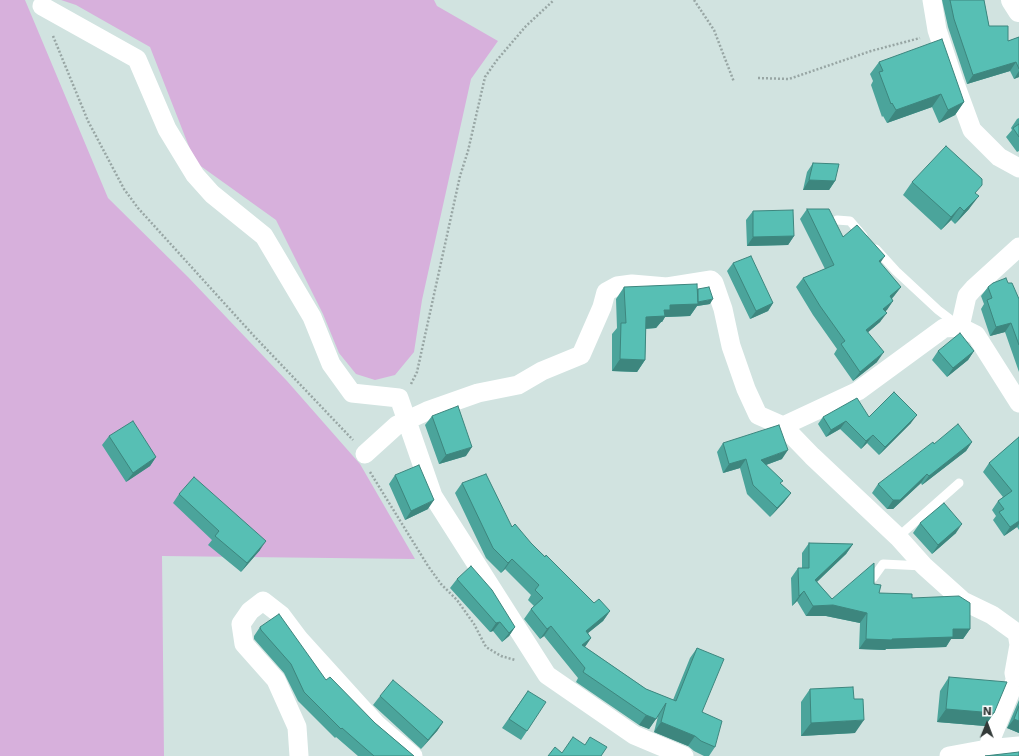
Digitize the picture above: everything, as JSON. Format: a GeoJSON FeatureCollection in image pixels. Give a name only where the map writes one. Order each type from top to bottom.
{"type":"FeatureCollection","features":[{"type":"Feature","properties":{"kind":"street"},"geometry":{"type":"LineString","coordinates":[[932,0],[937,30],[972,130],[999,157],[1019,168]]}},
{"type":"Feature","properties":{"kind":"street"},"geometry":{"type":"LineString","coordinates":[[1012,0],[1019,11]]}},
{"type":"Feature","properties":{"kind":"street"},"geometry":{"type":"LineString","coordinates":[[42,6],[137,59],[167,129],[195,175],[212,194],[264,236],[312,317],[331,364],[352,393],[399,398],[433,496],[547,675],[634,735],[684,756]]}},
{"type":"Feature","properties":{"kind":"street"},"geometry":{"type":"LineString","coordinates":[[960,327],[968,296],[974,288],[1019,247]]}},
{"type":"Feature","properties":{"kind":"street"},"geometry":{"type":"LineString","coordinates":[[365,454],[397,425],[406,420],[478,393],[518,385],[542,371],[581,355],[602,307],[606,292],[617,286],[632,284],[667,287],[712,280],[718,292],[723,309],[731,346],[755,410],[766,420],[783,426],[812,456],[898,537],[924,566],[963,601],[992,615],[1017,633],[1019,645],[1014,673],[1017,674],[994,751]]}},
{"type":"Feature","properties":{"kind":"street"},"geometry":{"type":"LineString","coordinates":[[783,426],[858,391],[944,328],[960,327],[976,335],[1019,403]]}},
{"type":"Feature","properties":{"kind":"street"},"geometry":{"type":"LineString","coordinates":[[299,756],[297,727],[276,680],[244,644],[241,624],[250,611],[263,601],[281,615],[299,639],[376,724],[413,756]]}},
{"type":"Feature","properties":{"kind":"street"},"geometry":{"type":"LineString","coordinates":[[950,756],[994,751],[1019,746]]}},
{"type":"Feature","properties":{"kind":"lane"},"geometry":{"type":"LineString","coordinates":[[837,220],[850,221],[896,271],[938,310],[960,327]]}},
{"type":"Feature","properties":{"kind":"lane"},"geometry":{"type":"LineString","coordinates":[[898,537],[958,483]]}},
{"type":"Feature","properties":{"kind":"lane"},"geometry":{"type":"LineString","coordinates":[[873,578],[883,564],[924,566]]}},
{"type":"Feature","properties":{"kind":"path"},"geometry":{"type":"LineString","coordinates":[[399,398],[410,386],[417,372],[458,183],[468,151],[485,77],[497,60],[526,26],[554,0]]}},
{"type":"Feature","properties":{"kind":"path"},"geometry":{"type":"LineString","coordinates":[[694,0],[714,30],[734,82]]}},
{"type":"Feature","properties":{"kind":"path"},"geometry":{"type":"LineString","coordinates":[[42,6],[88,121],[124,189],[138,208],[254,336],[289,371],[365,454],[367,466],[381,492],[416,548],[441,584],[457,600],[474,624],[486,647],[501,656],[519,662],[539,661]]}},
{"type":"Feature","properties":{"kind":"path"},"geometry":{"type":"LineString","coordinates":[[758,78],[789,78],[878,49],[916,40],[937,30]]}},
{"type":"Feature","properties":{"kind":"shaded area"},"geometry":{"type":"Polygon","coordinates":[[[0,0],[25,0],[108,198],[188,277],[287,381],[360,464],[415,559],[162,556],[164,756],[0,756],[0,0]]]}},
{"type":"Feature","properties":{"kind":"shaded area"},"geometry":{"type":"Polygon","coordinates":[[[61,0],[434,0],[437,6],[498,41],[471,79],[422,300],[414,352],[395,375],[375,380],[356,374],[339,353],[323,314],[276,220],[195,162],[150,47],[76,5],[61,0]]]}},
{"type":"Feature","properties":{"kind":"building"},"geometry":{"type":"Polygon","coordinates":[[[950,0],[984,0],[989,26],[1008,26],[1008,41],[1019,37],[1019,69],[1016,62],[973,75],[954,19],[950,0]]]}},
{"type":"Feature","properties":{"kind":"building"},"geometry":{"type":"Polygon","coordinates":[[[942,39],[964,102],[948,110],[941,94],[896,110],[892,103],[891,104],[879,72],[883,71],[879,62],[942,39]]]}},
{"type":"Feature","properties":{"kind":"building"},"geometry":{"type":"Polygon","coordinates":[[[1019,124],[1019,137],[1013,128],[1019,124]]]}},
{"type":"Feature","properties":{"kind":"building"},"geometry":{"type":"Polygon","coordinates":[[[946,146],[982,179],[982,185],[975,193],[979,196],[964,211],[960,207],[951,217],[912,182],[946,146]]]}},
{"type":"Feature","properties":{"kind":"building"},"geometry":{"type":"Polygon","coordinates":[[[813,163],[839,164],[835,181],[809,180],[813,163]]]}},
{"type":"Feature","properties":{"kind":"building"},"geometry":{"type":"Polygon","coordinates":[[[807,209],[829,209],[843,237],[857,225],[885,256],[879,261],[901,287],[890,296],[893,301],[883,309],[887,313],[866,330],[884,352],[860,372],[841,344],[845,341],[820,306],[803,278],[834,265],[807,209]]]}},
{"type":"Feature","properties":{"kind":"building"},"geometry":{"type":"Polygon","coordinates":[[[793,210],[794,236],[753,237],[753,211],[793,210]]]}},
{"type":"Feature","properties":{"kind":"building"},"geometry":{"type":"Polygon","coordinates":[[[751,256],[773,303],[756,311],[733,263],[751,256]]]}},
{"type":"Feature","properties":{"kind":"building"},"geometry":{"type":"Polygon","coordinates":[[[1006,278],[1008,283],[1012,283],[1019,299],[1019,345],[1011,323],[996,327],[987,300],[992,298],[988,287],[993,283],[1006,278]]]}},
{"type":"Feature","properties":{"kind":"building"},"geometry":{"type":"Polygon","coordinates":[[[697,284],[698,304],[670,305],[670,310],[664,310],[665,316],[646,317],[645,360],[620,359],[621,323],[626,323],[624,287],[697,284]]]}},
{"type":"Feature","properties":{"kind":"building"},"geometry":{"type":"Polygon","coordinates":[[[709,287],[713,299],[698,302],[698,289],[709,287]]]}},
{"type":"Feature","properties":{"kind":"building"},"geometry":{"type":"Polygon","coordinates":[[[960,333],[974,351],[953,368],[938,351],[960,333]]]}},
{"type":"Feature","properties":{"kind":"building"},"geometry":{"type":"Polygon","coordinates":[[[894,392],[917,415],[885,447],[873,435],[866,441],[846,421],[831,430],[823,417],[857,398],[869,417],[894,392]]]}},
{"type":"Feature","properties":{"kind":"building"},"geometry":{"type":"Polygon","coordinates":[[[458,406],[472,447],[446,455],[432,416],[458,406]]]}},
{"type":"Feature","properties":{"kind":"building"},"geometry":{"type":"Polygon","coordinates":[[[133,421],[156,457],[133,473],[109,436],[133,421]]]}},
{"type":"Feature","properties":{"kind":"building"},"geometry":{"type":"Polygon","coordinates":[[[958,424],[972,442],[929,476],[927,474],[900,500],[893,500],[878,484],[933,442],[934,444],[958,424]]]}},
{"type":"Feature","properties":{"kind":"building"},"geometry":{"type":"Polygon","coordinates":[[[779,425],[788,450],[761,460],[783,481],[780,483],[791,493],[777,508],[753,485],[746,459],[729,464],[723,443],[779,425]]]}},
{"type":"Feature","properties":{"kind":"building"},"geometry":{"type":"Polygon","coordinates":[[[1019,437],[1019,521],[1010,527],[999,512],[1004,509],[998,501],[1012,491],[989,463],[1019,437]]]}},
{"type":"Feature","properties":{"kind":"building"},"geometry":{"type":"Polygon","coordinates":[[[419,465],[434,500],[411,511],[395,475],[419,465]]]}},
{"type":"Feature","properties":{"kind":"building"},"geometry":{"type":"Polygon","coordinates":[[[486,474],[512,527],[515,524],[545,557],[546,555],[594,603],[599,599],[610,611],[586,631],[591,638],[582,645],[646,689],[676,701],[697,648],[724,659],[702,712],[722,721],[715,747],[701,741],[695,736],[661,722],[666,703],[656,719],[646,715],[583,672],[585,668],[551,626],[547,629],[531,609],[543,598],[535,590],[539,585],[512,559],[508,563],[493,548],[462,483],[486,474]]]}},
{"type":"Feature","properties":{"kind":"building"},"geometry":{"type":"Polygon","coordinates":[[[194,477],[266,541],[247,563],[215,536],[219,531],[179,494],[194,477]]]}},
{"type":"Feature","properties":{"kind":"building"},"geometry":{"type":"Polygon","coordinates":[[[944,503],[962,524],[938,545],[920,523],[944,503]]]}},
{"type":"Feature","properties":{"kind":"building"},"geometry":{"type":"Polygon","coordinates":[[[809,543],[853,544],[815,580],[832,599],[874,563],[874,584],[881,585],[879,593],[912,594],[912,598],[959,596],[970,603],[970,629],[953,629],[953,637],[892,640],[866,639],[867,613],[833,605],[813,606],[804,591],[799,596],[798,568],[809,568],[809,543]]]}},
{"type":"Feature","properties":{"kind":"building"},"geometry":{"type":"Polygon","coordinates":[[[471,566],[492,590],[515,627],[509,633],[500,622],[496,623],[457,579],[471,566]]]}},
{"type":"Feature","properties":{"kind":"building"},"geometry":{"type":"Polygon","coordinates":[[[279,614],[326,680],[330,677],[375,723],[414,756],[374,756],[342,728],[341,729],[304,692],[291,664],[260,627],[279,614]]]}},
{"type":"Feature","properties":{"kind":"building"},"geometry":{"type":"Polygon","coordinates":[[[949,677],[1007,682],[994,713],[946,709],[949,677]]]}},
{"type":"Feature","properties":{"kind":"building"},"geometry":{"type":"Polygon","coordinates":[[[393,680],[443,722],[428,740],[380,696],[393,680]]]}},
{"type":"Feature","properties":{"kind":"building"},"geometry":{"type":"Polygon","coordinates":[[[853,687],[854,699],[863,699],[864,720],[811,723],[810,689],[853,687]]]}},
{"type":"Feature","properties":{"kind":"building"},"geometry":{"type":"Polygon","coordinates":[[[528,691],[546,702],[527,731],[509,719],[528,691]]]}},
{"type":"Feature","properties":{"kind":"building"},"geometry":{"type":"Polygon","coordinates":[[[1019,706],[1019,721],[1014,719],[1019,706]]]}},
{"type":"Feature","properties":{"kind":"building"},"geometry":{"type":"Polygon","coordinates":[[[573,737],[585,745],[590,737],[607,747],[601,756],[548,756],[555,747],[562,753],[573,737]]]}},
{"type":"Feature","properties":{"kind":"building"},"geometry":{"type":"Polygon","coordinates":[[[1019,752],[1019,756],[985,756],[1019,752]]]}}]}
